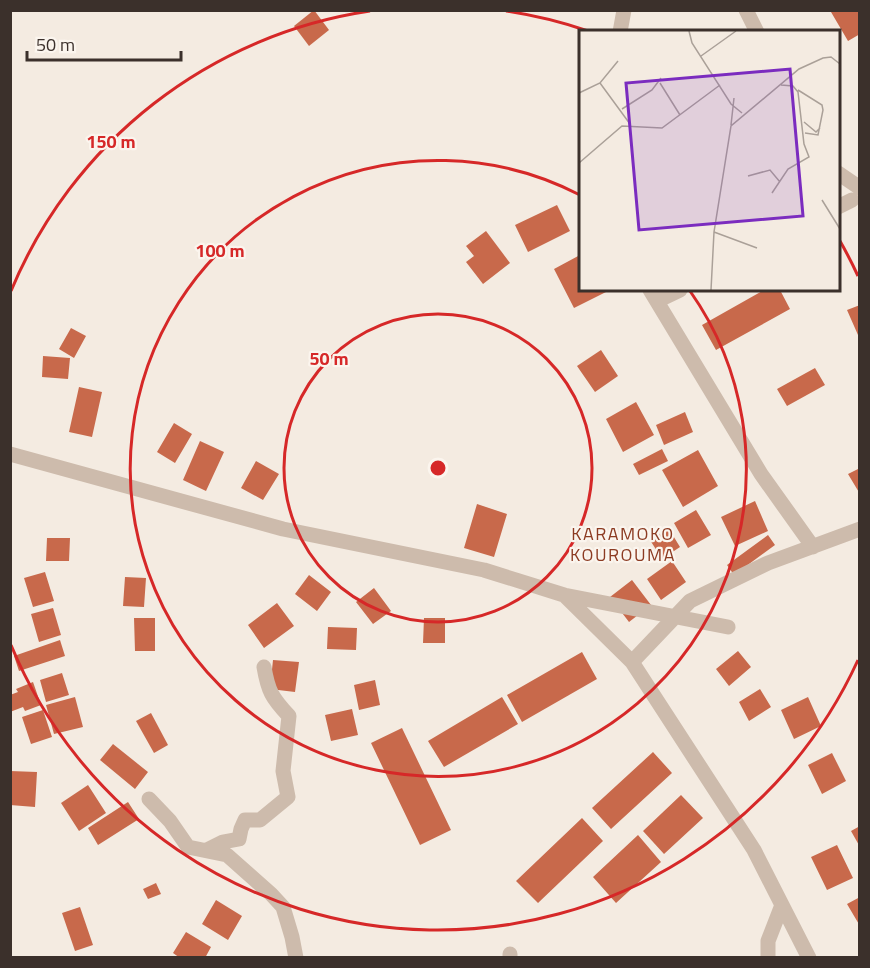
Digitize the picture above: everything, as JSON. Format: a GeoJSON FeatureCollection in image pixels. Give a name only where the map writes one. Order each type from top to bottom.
{"type":"FeatureCollection","features":[{"type":"Feature","properties":{"kind":"street"},"geometry":{"type":"LineString","coordinates":[[620,30],[624,10]]}},
{"type":"Feature","properties":{"kind":"street"},"geometry":{"type":"LineString","coordinates":[[746,10],[755,30]]}},
{"type":"Feature","properties":{"kind":"street"},"geometry":{"type":"LineString","coordinates":[[840,176],[850,198]]}},
{"type":"Feature","properties":{"kind":"street"},"geometry":{"type":"LineString","coordinates":[[675,291],[653,295],[761,474],[813,547]]}},
{"type":"Feature","properties":{"kind":"street"},"geometry":{"type":"LineString","coordinates":[[10,454],[283,529],[484,570],[564,595],[728,627]]}},
{"type":"Feature","properties":{"kind":"street"},"geometry":{"type":"LineString","coordinates":[[632,662],[690,601],[768,563],[860,529]]}},
{"type":"Feature","properties":{"kind":"street"},"geometry":{"type":"LineString","coordinates":[[564,595],[632,662],[754,850],[809,957]]}},
{"type":"Feature","properties":{"kind":"street"},"geometry":{"type":"LineString","coordinates":[[207,850],[223,842],[239,839],[245,820],[260,820],[288,797],[283,771],[289,716],[267,688],[264,667]]}},
{"type":"Feature","properties":{"kind":"street"},"geometry":{"type":"LineString","coordinates":[[149,799],[170,821],[188,847],[227,855],[271,894],[283,907],[296,957]]}},
{"type":"Feature","properties":{"kind":"street"},"geometry":{"type":"LineString","coordinates":[[768,957],[768,941],[782,905]]}},
{"type":"Feature","properties":{"kind":"building"},"geometry":{"type":"Polygon","coordinates":[[[314,10],[329,30],[309,46],[294,26],[314,10]]]}},
{"type":"Feature","properties":{"kind":"building"},"geometry":{"type":"Polygon","coordinates":[[[860,10],[860,34],[848,41],[831,12],[860,10]]]}},
{"type":"Feature","properties":{"kind":"building"},"geometry":{"type":"Polygon","coordinates":[[[557,205],[570,231],[528,252],[515,225],[557,205]]]}},
{"type":"Feature","properties":{"kind":"building"},"geometry":{"type":"Polygon","coordinates":[[[486,231],[510,263],[483,284],[466,262],[474,256],[466,246],[486,231]]]}},
{"type":"Feature","properties":{"kind":"building"},"geometry":{"type":"Polygon","coordinates":[[[579,256],[579,291],[606,292],[574,308],[554,269],[579,256]]]}},
{"type":"Feature","properties":{"kind":"building"},"geometry":{"type":"Polygon","coordinates":[[[762,291],[781,291],[790,309],[716,350],[702,325],[762,291]]]}},
{"type":"Feature","properties":{"kind":"building"},"geometry":{"type":"Polygon","coordinates":[[[860,305],[860,334],[858,335],[847,310],[860,305]]]}},
{"type":"Feature","properties":{"kind":"building"},"geometry":{"type":"Polygon","coordinates":[[[71,328],[86,336],[74,358],[59,349],[71,328]]]}},
{"type":"Feature","properties":{"kind":"building"},"geometry":{"type":"Polygon","coordinates":[[[601,350],[618,376],[595,392],[577,366],[601,350]]]}},
{"type":"Feature","properties":{"kind":"building"},"geometry":{"type":"Polygon","coordinates":[[[43,356],[70,358],[68,379],[42,377],[43,356]]]}},
{"type":"Feature","properties":{"kind":"building"},"geometry":{"type":"Polygon","coordinates":[[[815,368],[825,385],[787,406],[777,389],[815,368]]]}},
{"type":"Feature","properties":{"kind":"building"},"geometry":{"type":"Polygon","coordinates":[[[79,387],[102,392],[92,437],[69,432],[79,387]]]}},
{"type":"Feature","properties":{"kind":"building"},"geometry":{"type":"Polygon","coordinates":[[[636,402],[654,435],[623,452],[606,419],[636,402]]]}},
{"type":"Feature","properties":{"kind":"building"},"geometry":{"type":"Polygon","coordinates":[[[685,412],[693,432],[664,445],[656,425],[685,412]]]}},
{"type":"Feature","properties":{"kind":"building"},"geometry":{"type":"Polygon","coordinates":[[[174,423],[192,434],[175,463],[157,452],[174,423]]]}},
{"type":"Feature","properties":{"kind":"building"},"geometry":{"type":"Polygon","coordinates":[[[200,441],[224,452],[206,491],[183,480],[200,441]]]}},
{"type":"Feature","properties":{"kind":"building"},"geometry":{"type":"Polygon","coordinates":[[[662,449],[668,461],[639,475],[633,464],[662,449]]]}},
{"type":"Feature","properties":{"kind":"building"},"geometry":{"type":"Polygon","coordinates":[[[698,450],[718,486],[683,507],[662,470],[698,450]]]}},
{"type":"Feature","properties":{"kind":"building"},"geometry":{"type":"Polygon","coordinates":[[[256,461],[279,474],[263,500],[241,488],[256,461]]]}},
{"type":"Feature","properties":{"kind":"building"},"geometry":{"type":"Polygon","coordinates":[[[860,468],[860,494],[848,474],[860,468]]]}},
{"type":"Feature","properties":{"kind":"building"},"geometry":{"type":"Polygon","coordinates":[[[755,501],[768,531],[735,546],[721,517],[755,501]]]}},
{"type":"Feature","properties":{"kind":"building"},"geometry":{"type":"Polygon","coordinates":[[[477,504],[507,514],[494,557],[464,548],[477,504]]]}},
{"type":"Feature","properties":{"kind":"building"},"geometry":{"type":"Polygon","coordinates":[[[696,510],[711,535],[688,548],[674,523],[696,510]]]}},
{"type":"Feature","properties":{"kind":"building"},"geometry":{"type":"Polygon","coordinates":[[[669,529],[680,547],[662,559],[650,540],[669,529]]]}},
{"type":"Feature","properties":{"kind":"building"},"geometry":{"type":"Polygon","coordinates":[[[768,535],[775,545],[734,575],[727,565],[768,535]]]}},
{"type":"Feature","properties":{"kind":"building"},"geometry":{"type":"Polygon","coordinates":[[[47,538],[70,538],[69,561],[46,561],[47,538]]]}},
{"type":"Feature","properties":{"kind":"building"},"geometry":{"type":"Polygon","coordinates":[[[672,561],[686,582],[661,600],[647,579],[672,561]]]}},
{"type":"Feature","properties":{"kind":"building"},"geometry":{"type":"Polygon","coordinates":[[[45,572],[54,601],[33,607],[24,578],[45,572]]]}},
{"type":"Feature","properties":{"kind":"building"},"geometry":{"type":"Polygon","coordinates":[[[309,575],[331,592],[317,611],[295,594],[309,575]]]}},
{"type":"Feature","properties":{"kind":"building"},"geometry":{"type":"Polygon","coordinates":[[[125,577],[146,578],[144,607],[123,606],[125,577]]]}},
{"type":"Feature","properties":{"kind":"building"},"geometry":{"type":"Polygon","coordinates":[[[632,580],[651,605],[629,622],[610,597],[632,580]]]}},
{"type":"Feature","properties":{"kind":"building"},"geometry":{"type":"Polygon","coordinates":[[[374,588],[391,611],[373,624],[356,602],[374,588]]]}},
{"type":"Feature","properties":{"kind":"building"},"geometry":{"type":"Polygon","coordinates":[[[277,603],[294,626],[264,648],[248,625],[277,603]]]}},
{"type":"Feature","properties":{"kind":"building"},"geometry":{"type":"Polygon","coordinates":[[[53,608],[61,635],[39,642],[31,614],[53,608]]]}},
{"type":"Feature","properties":{"kind":"building"},"geometry":{"type":"Polygon","coordinates":[[[134,618],[155,618],[155,651],[135,651],[134,618]]]}},
{"type":"Feature","properties":{"kind":"building"},"geometry":{"type":"Polygon","coordinates":[[[424,618],[445,618],[445,643],[423,643],[424,618]]]}},
{"type":"Feature","properties":{"kind":"building"},"geometry":{"type":"Polygon","coordinates":[[[328,627],[357,628],[356,650],[327,649],[328,627]]]}},
{"type":"Feature","properties":{"kind":"building"},"geometry":{"type":"Polygon","coordinates":[[[60,640],[65,656],[19,671],[14,656],[60,640]]]}},
{"type":"Feature","properties":{"kind":"building"},"geometry":{"type":"Polygon","coordinates":[[[738,651],[751,667],[729,686],[716,669],[738,651]]]}},
{"type":"Feature","properties":{"kind":"building"},"geometry":{"type":"Polygon","coordinates":[[[582,652],[597,679],[522,722],[507,695],[582,652]]]}},
{"type":"Feature","properties":{"kind":"building"},"geometry":{"type":"Polygon","coordinates":[[[273,660],[299,662],[295,692],[270,689],[273,660]]]}},
{"type":"Feature","properties":{"kind":"building"},"geometry":{"type":"Polygon","coordinates":[[[62,673],[69,695],[46,702],[40,680],[62,673]]]}},
{"type":"Feature","properties":{"kind":"building"},"geometry":{"type":"Polygon","coordinates":[[[375,680],[380,705],[359,710],[354,685],[375,680]]]}},
{"type":"Feature","properties":{"kind":"building"},"geometry":{"type":"Polygon","coordinates":[[[33,682],[41,705],[25,711],[23,707],[10,712],[10,695],[18,692],[16,689],[33,682]]]}},
{"type":"Feature","properties":{"kind":"building"},"geometry":{"type":"Polygon","coordinates":[[[760,689],[771,707],[749,721],[739,702],[760,689]]]}},
{"type":"Feature","properties":{"kind":"building"},"geometry":{"type":"Polygon","coordinates":[[[75,697],[83,727],[54,734],[46,705],[75,697]]]}},
{"type":"Feature","properties":{"kind":"building"},"geometry":{"type":"Polygon","coordinates":[[[502,697],[518,724],[444,767],[428,741],[502,697]]]}},
{"type":"Feature","properties":{"kind":"building"},"geometry":{"type":"Polygon","coordinates":[[[808,697],[821,726],[794,739],[781,710],[808,697]]]}},
{"type":"Feature","properties":{"kind":"building"},"geometry":{"type":"Polygon","coordinates":[[[352,709],[358,735],[331,741],[325,715],[352,709]]]}},
{"type":"Feature","properties":{"kind":"building"},"geometry":{"type":"Polygon","coordinates":[[[43,710],[52,737],[31,744],[22,717],[43,710]]]}},
{"type":"Feature","properties":{"kind":"building"},"geometry":{"type":"Polygon","coordinates":[[[151,713],[168,745],[154,753],[136,721],[151,713]]]}},
{"type":"Feature","properties":{"kind":"building"},"geometry":{"type":"Polygon","coordinates":[[[402,728],[451,830],[420,845],[371,743],[402,728]]]}},
{"type":"Feature","properties":{"kind":"building"},"geometry":{"type":"Polygon","coordinates":[[[113,744],[148,772],[135,789],[100,760],[113,744]]]}},
{"type":"Feature","properties":{"kind":"building"},"geometry":{"type":"Polygon","coordinates":[[[653,752],[672,773],[611,829],[592,808],[653,752]]]}},
{"type":"Feature","properties":{"kind":"building"},"geometry":{"type":"Polygon","coordinates":[[[832,753],[846,781],[822,794],[808,765],[832,753]]]}},
{"type":"Feature","properties":{"kind":"building"},"geometry":{"type":"Polygon","coordinates":[[[10,771],[37,772],[35,807],[10,805],[10,771]]]}},
{"type":"Feature","properties":{"kind":"building"},"geometry":{"type":"Polygon","coordinates":[[[88,785],[106,813],[79,831],[61,803],[88,785]]]}},
{"type":"Feature","properties":{"kind":"building"},"geometry":{"type":"Polygon","coordinates":[[[681,795],[703,818],[664,854],[643,831],[681,795]]]}},
{"type":"Feature","properties":{"kind":"building"},"geometry":{"type":"Polygon","coordinates":[[[128,802],[139,819],[98,845],[88,828],[128,802]]]}},
{"type":"Feature","properties":{"kind":"building"},"geometry":{"type":"Polygon","coordinates":[[[582,818],[603,841],[538,903],[516,881],[582,818]]]}},
{"type":"Feature","properties":{"kind":"building"},"geometry":{"type":"Polygon","coordinates":[[[860,826],[860,847],[851,831],[860,826]]]}},
{"type":"Feature","properties":{"kind":"building"},"geometry":{"type":"Polygon","coordinates":[[[638,835],[661,862],[616,903],[593,877],[638,835]]]}},
{"type":"Feature","properties":{"kind":"building"},"geometry":{"type":"Polygon","coordinates":[[[837,845],[853,878],[827,890],[811,857],[837,845]]]}},
{"type":"Feature","properties":{"kind":"building"},"geometry":{"type":"Polygon","coordinates":[[[156,883],[161,894],[148,899],[143,889],[156,883]]]}},
{"type":"Feature","properties":{"kind":"building"},"geometry":{"type":"Polygon","coordinates":[[[860,897],[860,926],[847,904],[860,897]]]}},
{"type":"Feature","properties":{"kind":"building"},"geometry":{"type":"Polygon","coordinates":[[[216,900],[242,916],[228,940],[202,924],[216,900]]]}},
{"type":"Feature","properties":{"kind":"building"},"geometry":{"type":"Polygon","coordinates":[[[80,907],[93,945],[75,951],[62,913],[80,907]]]}},
{"type":"Feature","properties":{"kind":"building"},"geometry":{"type":"Polygon","coordinates":[[[186,932],[211,947],[205,958],[180,958],[173,953],[186,932]]]}},
{"type":"Feature","properties":{"kind":"district","name":"KARAMOKO KOUROUMA"},"geometry":{"type":"Point","coordinates":[623,543]}}]}
